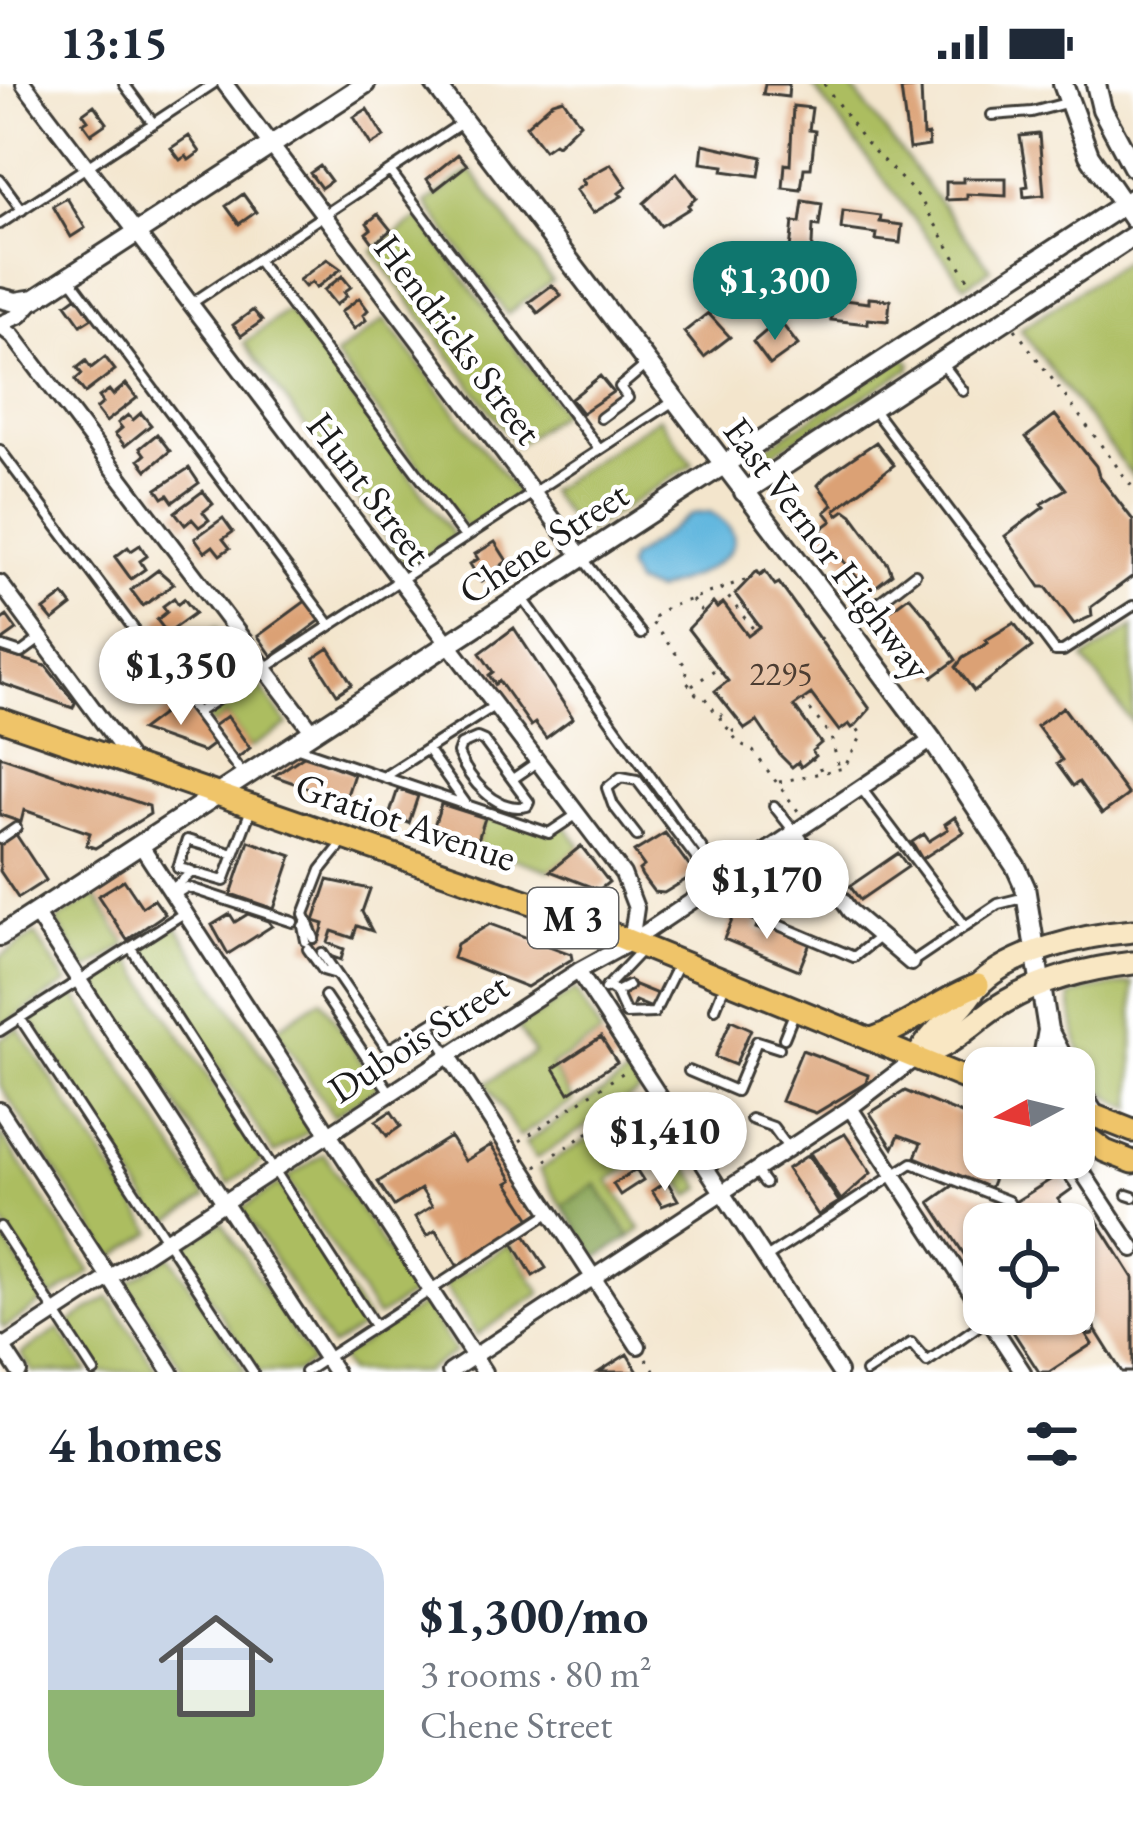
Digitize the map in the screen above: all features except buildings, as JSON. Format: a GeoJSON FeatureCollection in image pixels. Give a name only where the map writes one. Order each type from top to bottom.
{"type":"FeatureCollection","features":[{"type":"Feature","properties":{"kind":"main road","name":"Gratiot Avenue"},"geometry":{"type":"LineString","coordinates":[[0,719],[539,904],[963,1077]]}},
{"type":"Feature","properties":{"kind":"main road"},"geometry":{"type":"LineString","coordinates":[[872,1039],[1035,953],[1133,931]]}},
{"type":"Feature","properties":{"kind":"main road"},"geometry":{"type":"LineString","coordinates":[[917,1058],[950,1046],[1000,1004],[1041,986],[1088,971],[1133,964]]}},
{"type":"Feature","properties":{"kind":"main road"},"geometry":{"type":"LineString","coordinates":[[917,1058],[931,1035],[978,985]]}},
{"type":"Feature","properties":{"kind":"main road"},"geometry":{"type":"LineString","coordinates":[[1095,1118],[1133,1131]]}},
{"type":"Feature","properties":{"kind":"main road"},"geometry":{"type":"LineString","coordinates":[[1095,1144],[1133,1162]]}},
{"type":"Feature","properties":{"kind":"street","name":"Hunt Street"},"geometry":{"type":"LineString","coordinates":[[24,84],[630,888],[638,945]]}},
{"type":"Feature","properties":{"kind":"street","name":"Hendricks Street"},"geometry":{"type":"LineString","coordinates":[[225,84],[580,556]]}},
{"type":"Feature","properties":{"kind":"street"},"geometry":{"type":"LineString","coordinates":[[313,731],[0,325],[365,84]]}},
{"type":"Feature","properties":{"kind":"street","name":"East Vernor Highway"},"geometry":{"type":"LineString","coordinates":[[435,84],[932,740],[1016,867],[1048,1030],[1057,1047]]}},
{"type":"Feature","properties":{"kind":"street"},"geometry":{"type":"LineString","coordinates":[[1096,84],[1102,109],[1131,164],[1120,172],[1100,175]]}},
{"type":"Feature","properties":{"kind":"street","name":"Chene Street"},"geometry":{"type":"LineString","coordinates":[[0,936],[35,913],[65,884],[140,844],[928,329],[1129,207],[1100,175],[1078,133],[1066,93]]}},
{"type":"Feature","properties":{"kind":"street"},"geometry":{"type":"LineString","coordinates":[[743,492],[1133,236]]}},
{"type":"Feature","properties":{"kind":"street"},"geometry":{"type":"LineString","coordinates":[[1028,265],[1042,275],[1043,296]]}},
{"type":"Feature","properties":{"kind":"street"},"geometry":{"type":"LineString","coordinates":[[0,298],[35,299]]}},
{"type":"Feature","properties":{"kind":"street"},"geometry":{"type":"LineString","coordinates":[[928,329],[936,353],[945,358]]}},
{"type":"Feature","properties":{"kind":"street"},"geometry":{"type":"LineString","coordinates":[[903,347],[918,357],[920,374]]}},
{"type":"Feature","properties":{"kind":"street"},"geometry":{"type":"LineString","coordinates":[[762,437],[761,458],[779,466]]}},
{"type":"Feature","properties":{"kind":"street"},"geometry":{"type":"LineString","coordinates":[[0,583],[136,767]]}},
{"type":"Feature","properties":{"kind":"street","name":"Dubois Street"},"geometry":{"type":"LineString","coordinates":[[1,1346],[578,971],[638,945],[714,885],[932,740]]}},
{"type":"Feature","properties":{"kind":"street"},"geometry":{"type":"LineString","coordinates":[[794,831],[850,911],[911,963]]}},
{"type":"Feature","properties":{"kind":"street"},"geometry":{"type":"LineString","coordinates":[[140,844],[484,1372]]}},
{"type":"Feature","properties":{"kind":"street"},"geometry":{"type":"LineString","coordinates":[[35,913],[330,1365]]}},
{"type":"Feature","properties":{"kind":"street"},"geometry":{"type":"LineString","coordinates":[[578,971],[614,991],[722,1194],[839,1372]]}},
{"type":"Feature","properties":{"kind":"street","name":"East Vernor Highway"},"geometry":{"type":"LineString","coordinates":[[1045,1047],[1048,1030]]}},
{"type":"Feature","properties":{"kind":"street"},"geometry":{"type":"LineString","coordinates":[[449,1056],[638,1346]]}},
{"type":"Feature","properties":{"kind":"street"},"geometry":{"type":"LineString","coordinates":[[449,1372],[722,1194],[760,1177],[789,1149],[917,1058]]}},
{"type":"Feature","properties":{"kind":"street"},"geometry":{"type":"LineString","coordinates":[[850,1108],[963,1280]]}},
{"type":"Feature","properties":{"kind":"street"},"geometry":{"type":"LineString","coordinates":[[0,1110],[171,1372]]}},
{"type":"Feature","properties":{"kind":"street"},"geometry":{"type":"LineString","coordinates":[[1087,1179],[1133,1249]]}},
{"type":"Feature","properties":{"kind":"street"},"geometry":{"type":"LineString","coordinates":[[999,1335],[1023,1372]]}},
{"type":"Feature","properties":{"kind":"street"},"geometry":{"type":"LineString","coordinates":[[1,1346],[19,1372]]}},
{"type":"Feature","properties":{"kind":"lane"},"geometry":{"type":"LineString","coordinates":[[124,84],[153,124]]}},
{"type":"Feature","properties":{"kind":"lane"},"geometry":{"type":"LineString","coordinates":[[0,224],[214,84]]}},
{"type":"Feature","properties":{"kind":"lane"},"geometry":{"type":"LineString","coordinates":[[992,115],[1032,112],[1066,93]]}},
{"type":"Feature","properties":{"kind":"lane"},"geometry":{"type":"LineString","coordinates":[[190,304],[463,122]]}},
{"type":"Feature","properties":{"kind":"lane"},"geometry":{"type":"LineString","coordinates":[[390,171],[599,449]]}},
{"type":"Feature","properties":{"kind":"lane"},"geometry":{"type":"LineString","coordinates":[[0,180],[22,210]]}},
{"type":"Feature","properties":{"kind":"lane"},"geometry":{"type":"LineString","coordinates":[[257,260],[465,537]]}},
{"type":"Feature","properties":{"kind":"lane"},"geometry":{"type":"LineString","coordinates":[[69,277],[331,625]]}},
{"type":"Feature","properties":{"kind":"lane"},"geometry":{"type":"LineString","coordinates":[[945,358],[963,391]]}},
{"type":"Feature","properties":{"kind":"lane"},"geometry":{"type":"LineString","coordinates":[[602,418],[628,398],[620,387],[647,364]]}},
{"type":"Feature","properties":{"kind":"lane"},"geometry":{"type":"LineString","coordinates":[[198,712],[675,400]]}},
{"type":"Feature","properties":{"kind":"lane"},"geometry":{"type":"LineString","coordinates":[[870,406],[1055,651],[1064,651],[1133,605]]}},
{"type":"Feature","properties":{"kind":"lane"},"geometry":{"type":"LineString","coordinates":[[0,449],[244,776]]}},
{"type":"Feature","properties":{"kind":"lane","name":"Hendricks Street"},"geometry":{"type":"LineString","coordinates":[[580,556],[641,634]]}},
{"type":"Feature","properties":{"kind":"lane"},"geometry":{"type":"LineString","coordinates":[[848,627],[915,574]]}},
{"type":"Feature","properties":{"kind":"lane"},"geometry":{"type":"LineString","coordinates":[[520,596],[714,885]]}},
{"type":"Feature","properties":{"kind":"lane"},"geometry":{"type":"LineString","coordinates":[[0,646],[21,653],[42,639]]}},
{"type":"Feature","properties":{"kind":"lane"},"geometry":{"type":"LineString","coordinates":[[384,777],[494,706]]}},
{"type":"Feature","properties":{"kind":"lane"},"geometry":{"type":"LineString","coordinates":[[484,741],[514,778],[530,802],[523,808],[501,802],[479,788],[461,761],[461,745],[484,741]]}},
{"type":"Feature","properties":{"kind":"lane"},"geometry":{"type":"LineString","coordinates":[[292,746],[549,832],[577,814]]}},
{"type":"Feature","properties":{"kind":"lane"},"geometry":{"type":"LineString","coordinates":[[427,749],[467,805]]}},
{"type":"Feature","properties":{"kind":"lane"},"geometry":{"type":"LineString","coordinates":[[514,778],[537,762]]}},
{"type":"Feature","properties":{"kind":"lane"},"geometry":{"type":"LineString","coordinates":[[637,836],[609,797],[607,788],[620,777],[637,780],[714,885],[854,957],[879,938]]}},
{"type":"Feature","properties":{"kind":"lane"},"geometry":{"type":"LineString","coordinates":[[860,787],[964,926]]}},
{"type":"Feature","properties":{"kind":"lane"},"geometry":{"type":"LineString","coordinates":[[234,854],[187,840],[178,868],[224,881],[252,806]]}},
{"type":"Feature","properties":{"kind":"lane"},"geometry":{"type":"LineString","coordinates":[[774,806],[794,831]]}},
{"type":"Feature","properties":{"kind":"lane"},"geometry":{"type":"LineString","coordinates":[[0,822],[16,828],[0,838]]}},
{"type":"Feature","properties":{"kind":"lane"},"geometry":{"type":"LineString","coordinates":[[335,973],[323,970],[304,914],[318,876],[346,839]]}},
{"type":"Feature","properties":{"kind":"lane"},"geometry":{"type":"LineString","coordinates":[[172,893],[192,872]]}},
{"type":"Feature","properties":{"kind":"lane"},"geometry":{"type":"LineString","coordinates":[[172,893],[187,886],[292,922]]}},
{"type":"Feature","properties":{"kind":"lane"},"geometry":{"type":"LineString","coordinates":[[911,963],[998,904],[1025,897]]}},
{"type":"Feature","properties":{"kind":"lane"},"geometry":{"type":"LineString","coordinates":[[0,1031],[184,913]]}},
{"type":"Feature","properties":{"kind":"lane"},"geometry":{"type":"LineString","coordinates":[[638,945],[614,991],[626,1014],[654,1012],[679,961]]}},
{"type":"Feature","properties":{"kind":"lane"},"geometry":{"type":"LineString","coordinates":[[131,948],[375,1326]]}},
{"type":"Feature","properties":{"kind":"lane"},"geometry":{"type":"LineString","coordinates":[[326,955],[386,1047],[450,1012]]}},
{"type":"Feature","properties":{"kind":"lane"},"geometry":{"type":"LineString","coordinates":[[715,1009],[727,980]]}},
{"type":"Feature","properties":{"kind":"lane"},"geometry":{"type":"LineString","coordinates":[[325,996],[391,1094]]}},
{"type":"Feature","properties":{"kind":"lane"},"geometry":{"type":"LineString","coordinates":[[784,1038],[796,1009]]}},
{"type":"Feature","properties":{"kind":"lane"},"geometry":{"type":"LineString","coordinates":[[20,1018],[254,1372]]}},
{"type":"Feature","properties":{"kind":"lane"},"geometry":{"type":"LineString","coordinates":[[430,1025],[449,1056]]}},
{"type":"Feature","properties":{"kind":"lane"},"geometry":{"type":"LineString","coordinates":[[689,1071],[736,1091],[757,1041],[779,1048]]}},
{"type":"Feature","properties":{"kind":"lane"},"geometry":{"type":"LineString","coordinates":[[751,1119],[773,1127],[789,1149]]}},
{"type":"Feature","properties":{"kind":"lane"},"geometry":{"type":"LineString","coordinates":[[764,1258],[796,1233],[911,1163],[1009,1203]]}},
{"type":"Feature","properties":{"kind":"lane"},"geometry":{"type":"LineString","coordinates":[[305,1372],[330,1365],[375,1326],[550,1212]]}},
{"type":"Feature","properties":{"kind":"lane"},"geometry":{"type":"LineString","coordinates":[[0,1227],[94,1372]]}},
{"type":"Feature","properties":{"kind":"lane"},"geometry":{"type":"LineString","coordinates":[[866,1372],[911,1343],[927,1363],[963,1334]]}},
{"type":"Feature","properties":{"kind":"path"},"geometry":{"type":"LineString","coordinates":[[824,84],[865,142],[919,196],[971,284]]}},
{"type":"Feature","properties":{"kind":"path"},"geometry":{"type":"LineString","coordinates":[[1016,329],[1133,488]]}},
{"type":"Feature","properties":{"kind":"path"},"geometry":{"type":"LineString","coordinates":[[745,580],[666,608],[650,620],[687,668],[686,681],[731,734],[753,751],[798,811]]}},
{"type":"Feature","properties":{"kind":"path"},"geometry":{"type":"LineString","coordinates":[[720,587],[754,631]]}},
{"type":"Feature","properties":{"kind":"path"},"geometry":{"type":"LineString","coordinates":[[691,598],[702,612]]}},
{"type":"Feature","properties":{"kind":"path"},"geometry":{"type":"LineString","coordinates":[[820,639],[827,634]]}},
{"type":"Feature","properties":{"kind":"path"},"geometry":{"type":"LineString","coordinates":[[691,687],[717,668]]}},
{"type":"Feature","properties":{"kind":"path"},"geometry":{"type":"LineString","coordinates":[[803,700],[831,737],[839,769]]}},
{"type":"Feature","properties":{"kind":"path"},"geometry":{"type":"LineString","coordinates":[[719,718],[730,710]]}},
{"type":"Feature","properties":{"kind":"path"},"geometry":{"type":"LineString","coordinates":[[731,734],[742,725]]}},
{"type":"Feature","properties":{"kind":"path"},"geometry":{"type":"LineString","coordinates":[[777,782],[844,769],[862,735],[855,726]]}},
{"type":"Feature","properties":{"kind":"path"},"geometry":{"type":"LineString","coordinates":[[812,758],[823,773]]}},
{"type":"Feature","properties":{"kind":"path"},"geometry":{"type":"LineString","coordinates":[[518,1142],[629,1069]]}},
{"type":"Feature","properties":{"kind":"path"},"geometry":{"type":"LineString","coordinates":[[535,1168],[645,1094]]}},
{"type":"Feature","properties":{"kind":"path"},"geometry":{"type":"LineString","coordinates":[[638,1346],[656,1372]]}},
{"type":"Feature","properties":{"kind":"green space"},"geometry":{"type":"Polygon","coordinates":[[[811,84],[849,84],[991,269],[965,286],[811,84]]]}},
{"type":"Feature","properties":{"kind":"green space"},"geometry":{"type":"Polygon","coordinates":[[[471,170],[552,281],[507,314],[426,203],[471,170]]]}},
{"type":"Feature","properties":{"kind":"green space"},"geometry":{"type":"Polygon","coordinates":[[[419,217],[562,412],[516,446],[373,251],[419,217]]]}},
{"type":"Feature","properties":{"kind":"green space"},"geometry":{"type":"Polygon","coordinates":[[[1133,255],[1133,477],[1020,329],[1133,255]]]}},
{"type":"Feature","properties":{"kind":"green space"},"geometry":{"type":"Polygon","coordinates":[[[288,310],[454,536],[409,569],[244,343],[288,310]]]}},
{"type":"Feature","properties":{"kind":"green space"},"geometry":{"type":"Polygon","coordinates":[[[385,319],[519,496],[467,529],[335,356],[385,319]]]}},
{"type":"Feature","properties":{"kind":"green space"},"geometry":{"type":"Polygon","coordinates":[[[904,358],[911,362],[910,368],[769,455],[767,447],[904,358]]]}},
{"type":"Feature","properties":{"kind":"green space"},"geometry":{"type":"Polygon","coordinates":[[[659,417],[693,464],[582,535],[548,491],[659,417]]]}},
{"type":"Feature","properties":{"kind":"green space"},"geometry":{"type":"Polygon","coordinates":[[[1133,627],[1133,724],[1084,659],[1133,627]]]}},
{"type":"Feature","properties":{"kind":"green space"},"geometry":{"type":"Polygon","coordinates":[[[216,628],[248,670],[198,704],[168,664],[216,628]]]}},
{"type":"Feature","properties":{"kind":"green space"},"geometry":{"type":"Polygon","coordinates":[[[255,679],[288,725],[250,748],[227,716],[213,726],[204,713],[255,679]]]}},
{"type":"Feature","properties":{"kind":"green space"},"geometry":{"type":"Polygon","coordinates":[[[487,812],[549,832],[563,823],[581,846],[550,871],[476,846],[487,812]]]}},
{"type":"Feature","properties":{"kind":"green space"},"geometry":{"type":"Polygon","coordinates":[[[95,896],[127,945],[87,970],[56,921],[95,896]]]}},
{"type":"Feature","properties":{"kind":"green space"},"geometry":{"type":"Polygon","coordinates":[[[176,925],[311,1130],[274,1154],[142,949],[176,925]]]}},
{"type":"Feature","properties":{"kind":"green space"},"geometry":{"type":"Polygon","coordinates":[[[35,934],[67,983],[0,1027],[0,957],[35,934]]]}},
{"type":"Feature","properties":{"kind":"green space"},"geometry":{"type":"Polygon","coordinates":[[[128,955],[263,1161],[228,1184],[94,979],[128,955]]]}},
{"type":"Feature","properties":{"kind":"green space"},"geometry":{"type":"Polygon","coordinates":[[[1133,983],[1133,1109],[1095,1082],[1095,1047],[1079,1047],[1070,997],[1133,983]]]}},
{"type":"Feature","properties":{"kind":"green space"},"geometry":{"type":"Polygon","coordinates":[[[575,990],[601,1034],[551,1066],[573,1101],[519,1137],[486,1083],[534,1053],[518,1028],[575,990]]]}},
{"type":"Feature","properties":{"kind":"green space"},"geometry":{"type":"Polygon","coordinates":[[[74,992],[206,1198],[163,1226],[31,1019],[74,992]]]}},
{"type":"Feature","properties":{"kind":"green space"},"geometry":{"type":"Polygon","coordinates":[[[321,999],[378,1087],[333,1116],[276,1029],[321,999]]]}},
{"type":"Feature","properties":{"kind":"green space"},"geometry":{"type":"Polygon","coordinates":[[[18,1028],[153,1232],[113,1258],[0,1085],[0,1039],[18,1028]]]}},
{"type":"Feature","properties":{"kind":"green space"},"geometry":{"type":"Polygon","coordinates":[[[629,1074],[640,1091],[536,1159],[525,1143],[629,1074]]]}},
{"type":"Feature","properties":{"kind":"green space"},"geometry":{"type":"Polygon","coordinates":[[[0,1132],[91,1272],[51,1298],[0,1219],[0,1132]]]}},
{"type":"Feature","properties":{"kind":"green space"},"geometry":{"type":"Polygon","coordinates":[[[665,1132],[702,1188],[690,1196],[658,1148],[609,1180],[641,1229],[630,1237],[596,1185],[562,1206],[539,1170],[592,1136],[612,1166],[665,1132]]]}},
{"type":"Feature","properties":{"kind":"green space"},"geometry":{"type":"Polygon","coordinates":[[[324,1154],[414,1293],[377,1317],[287,1178],[324,1154]]]}},
{"type":"Feature","properties":{"kind":"green space"},"geometry":{"type":"Polygon","coordinates":[[[279,1184],[369,1323],[331,1347],[242,1209],[279,1184]]]}},
{"type":"Feature","properties":{"kind":"green space"},"geometry":{"type":"Polygon","coordinates":[[[596,1184],[630,1237],[597,1258],[562,1206],[596,1184]]]}},
{"type":"Feature","properties":{"kind":"green space"},"geometry":{"type":"Polygon","coordinates":[[[222,1222],[312,1362],[296,1372],[258,1372],[179,1250],[222,1222]]]}},
{"type":"Feature","properties":{"kind":"green space"},"geometry":{"type":"Polygon","coordinates":[[[0,1233],[44,1301],[4,1328],[0,1322],[0,1233]]]}},
{"type":"Feature","properties":{"kind":"green space"},"geometry":{"type":"Polygon","coordinates":[[[509,1244],[541,1293],[477,1335],[444,1285],[509,1244]]]}},
{"type":"Feature","properties":{"kind":"green space"},"geometry":{"type":"Polygon","coordinates":[[[170,1255],[246,1372],[184,1372],[127,1284],[170,1255]]]}},
{"type":"Feature","properties":{"kind":"green space"},"geometry":{"type":"Polygon","coordinates":[[[109,1297],[158,1372],[98,1372],[67,1324],[109,1297]]]}},
{"type":"Feature","properties":{"kind":"green space"},"geometry":{"type":"Polygon","coordinates":[[[424,1304],[455,1352],[424,1372],[348,1372],[339,1358],[424,1304]]]}},
{"type":"Feature","properties":{"kind":"green space"},"geometry":{"type":"Polygon","coordinates":[[[59,1329],[88,1372],[33,1372],[21,1354],[59,1329]]]}},
{"type":"Feature","properties":{"kind":"water"},"geometry":{"type":"Polygon","coordinates":[[[710,512],[728,526],[734,539],[730,551],[704,571],[655,591],[635,584],[627,568],[630,559],[692,514],[710,512]]]}}]}
